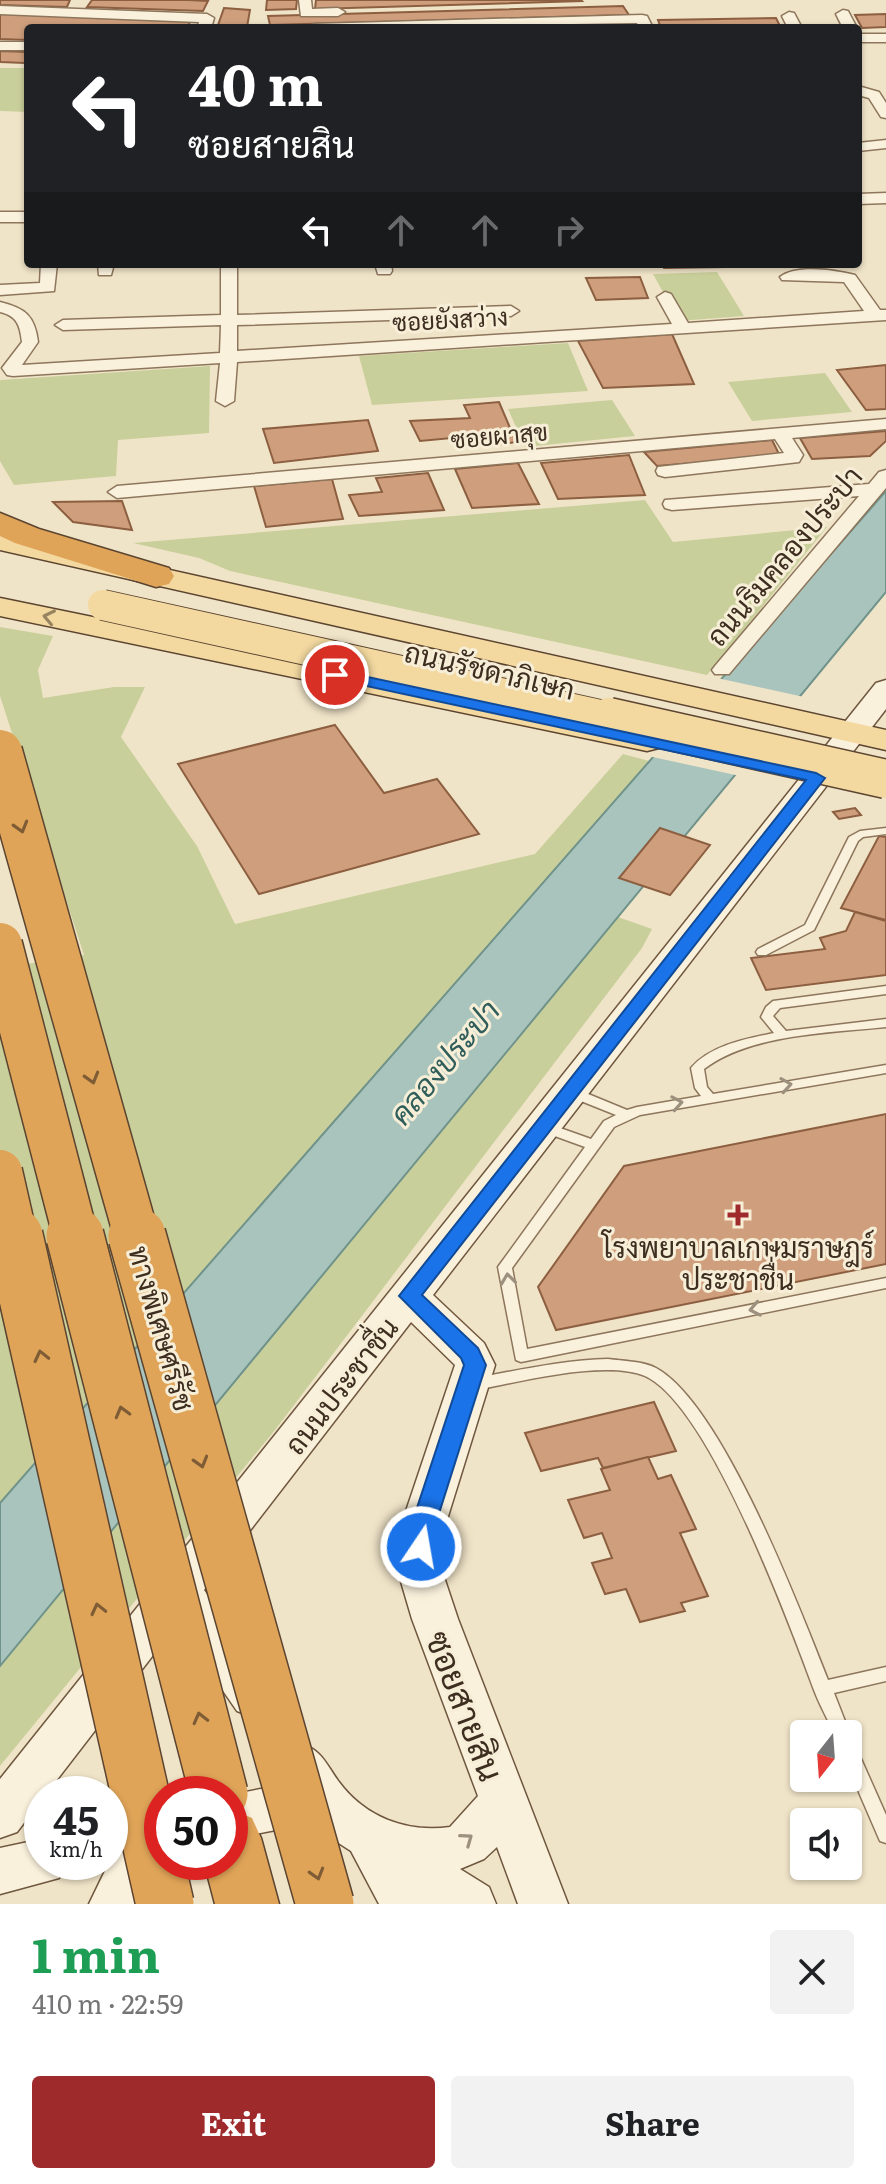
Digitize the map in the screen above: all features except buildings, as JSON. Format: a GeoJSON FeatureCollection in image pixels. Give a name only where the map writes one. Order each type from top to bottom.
{"type":"FeatureCollection","features":[{"type":"Feature","properties":{"kind":"highway"},"geometry":{"type":"LineString","coordinates":[[0,523],[128,589]]}},
{"type":"Feature","properties":{"kind":"highway","name":"ทางพิเศษศรีรัช"},"geometry":{"type":"LineString","coordinates":[[0,752],[325,1904]]}},
{"type":"Feature","properties":{"kind":"highway"},"geometry":{"type":"LineString","coordinates":[[0,945],[214,1776]]}},
{"type":"Feature","properties":{"kind":"highway"},"geometry":{"type":"LineString","coordinates":[[0,1172],[165,1904]]}},
{"type":"Feature","properties":{"kind":"highway"},"geometry":{"type":"LineString","coordinates":[[241,1880],[247,1904]]}},
{"type":"Feature","properties":{"kind":"main road","name":"ถนนรัชดาภิเษก"},"geometry":{"type":"LineString","coordinates":[[0,541],[128,589],[886,758]]}},
{"type":"Feature","properties":{"kind":"main road","name":"ถนนรัชดาภิเษก"},"geometry":{"type":"LineString","coordinates":[[0,558],[886,779]]}},
{"type":"Feature","properties":{"kind":"main road","name":"ถนนรัชดาภิเษก"},"geometry":{"type":"LineString","coordinates":[[0,584],[128,589],[530,660],[886,740]]}},
{"type":"Feature","properties":{"kind":"main road","name":"ถนนรัชดาภิเษก"},"geometry":{"type":"LineString","coordinates":[[0,607],[509,711],[886,793]]}},
{"type":"Feature","properties":{"kind":"main road"},"geometry":{"type":"LineString","coordinates":[[509,711],[546,705],[558,698],[565,688],[549,671],[530,660]]}},
{"type":"Feature","properties":{"kind":"main road","name":"ถนนประชาชื่น"},"geometry":{"type":"LineString","coordinates":[[0,1816],[886,689]]}},
{"type":"Feature","properties":{"kind":"main road","name":"ซอยสายสิน"},"geometry":{"type":"LineString","coordinates":[[409,1296],[470,1354],[475,1365],[423,1526],[419,1568],[435,1619],[543,1904]]}},
{"type":"Feature","properties":{"kind":"main road"},"geometry":{"type":"LineString","coordinates":[[179,1591],[353,1826],[405,1904]]}},
{"type":"Feature","properties":{"kind":"main road"},"geometry":{"type":"LineString","coordinates":[[248,1813],[286,1806],[353,1826],[423,1853],[447,1850],[468,1842],[504,1801]]}},
{"type":"Feature","properties":{"kind":"main road"},"geometry":{"type":"LineString","coordinates":[[353,1826],[471,1904]]}},
{"type":"Feature","properties":{"kind":"main road"},"geometry":{"type":"LineString","coordinates":[[114,1904],[124,1885],[144,1861]]}},
{"type":"Feature","properties":{"kind":"main road"},"geometry":{"type":"LineString","coordinates":[[0,1871],[24,1866]]}},
{"type":"Feature","properties":{"kind":"street"},"geometry":{"type":"LineString","coordinates":[[75,13],[82,0]]}},
{"type":"Feature","properties":{"kind":"street"},"geometry":{"type":"LineString","coordinates":[[305,0],[306,13],[353,11]]}},
{"type":"Feature","properties":{"kind":"street"},"geometry":{"type":"LineString","coordinates":[[0,10],[207,18],[205,24]]}},
{"type":"Feature","properties":{"kind":"street"},"geometry":{"type":"LineString","coordinates":[[843,14],[848,24]]}},
{"type":"Feature","properties":{"kind":"street"},"geometry":{"type":"LineString","coordinates":[[537,24],[642,19],[644,24]]}},
{"type":"Feature","properties":{"kind":"street"},"geometry":{"type":"LineString","coordinates":[[862,38],[886,38]]}},
{"type":"Feature","properties":{"kind":"street"},"geometry":{"type":"LineString","coordinates":[[0,46],[24,46]]}},
{"type":"Feature","properties":{"kind":"street"},"geometry":{"type":"LineString","coordinates":[[862,91],[874,95],[886,114]]}},
{"type":"Feature","properties":{"kind":"street"},"geometry":{"type":"LineString","coordinates":[[862,147],[886,144]]}},
{"type":"Feature","properties":{"kind":"street"},"geometry":{"type":"LineString","coordinates":[[862,199],[886,198]]}},
{"type":"Feature","properties":{"kind":"street"},"geometry":{"type":"LineString","coordinates":[[0,217],[24,217]]}},
{"type":"Feature","properties":{"kind":"street"},"geometry":{"type":"LineString","coordinates":[[0,290],[48,288],[49,268]]}},
{"type":"Feature","properties":{"kind":"street"},"geometry":{"type":"LineString","coordinates":[[225,401],[229,355],[229,268]]}},
{"type":"Feature","properties":{"kind":"street"},"geometry":{"type":"LineString","coordinates":[[788,277],[830,275],[849,278],[880,315]]}},
{"type":"Feature","properties":{"kind":"street"},"geometry":{"type":"LineString","coordinates":[[665,297],[683,328]]}},
{"type":"Feature","properties":{"kind":"street","name":"ซอยยังสว่าง"},"geometry":{"type":"LineString","coordinates":[[0,307],[17,311],[28,325],[30,342],[11,368],[17,371],[880,315]]}},
{"type":"Feature","properties":{"kind":"street"},"geometry":{"type":"LineString","coordinates":[[63,325],[511,311]]}},
{"type":"Feature","properties":{"kind":"street","name":"ซอยผาสุข"},"geometry":{"type":"LineString","coordinates":[[117,492],[886,424]]}},
{"type":"Feature","properties":{"kind":"street"},"geometry":{"type":"LineString","coordinates":[[665,471],[793,458],[780,433]]}},
{"type":"Feature","properties":{"kind":"street"},"geometry":{"type":"LineString","coordinates":[[672,504],[880,483]]}},
{"type":"Feature","properties":{"kind":"street","name":"ถนนริมคลองประปา"},"geometry":{"type":"LineString","coordinates":[[722,670],[880,483]]}},
{"type":"Feature","properties":{"kind":"lane"},"geometry":{"type":"LineString","coordinates":[[762,952],[810,927],[853,839],[860,834],[886,831]]}},
{"type":"Feature","properties":{"kind":"lane"},"geometry":{"type":"LineString","coordinates":[[783,1035],[767,1017],[777,1004],[886,990]]}},
{"type":"Feature","properties":{"kind":"lane"},"geometry":{"type":"LineString","coordinates":[[709,1097],[697,1078],[697,1068],[715,1054],[783,1035],[886,1023]]}},
{"type":"Feature","properties":{"kind":"lane"},"geometry":{"type":"LineString","coordinates":[[886,1069],[637,1111],[609,1124],[505,1267],[521,1356],[886,1283]]}},
{"type":"Feature","properties":{"kind":"lane"},"geometry":{"type":"LineString","coordinates":[[570,1092],[627,1115]]}},
{"type":"Feature","properties":{"kind":"lane"},"geometry":{"type":"LineString","coordinates":[[543,1127],[593,1145]]}},
{"type":"Feature","properties":{"kind":"lane"},"geometry":{"type":"LineString","coordinates":[[469,1386],[618,1363],[654,1373],[677,1389],[731,1472],[836,1720]]}},
{"type":"Feature","properties":{"kind":"lane"},"geometry":{"type":"LineString","coordinates":[[822,1689],[886,1674]]}},
{"type":"Feature","properties":{"kind":"lane"},"geometry":{"type":"LineString","coordinates":[[862,1780],[886,1834]]}},
{"type":"Feature","properties":{"kind":"green space"},"geometry":{"type":"Polygon","coordinates":[[[0,68],[24,68],[24,112],[0,111],[0,68]]]}},
{"type":"Feature","properties":{"kind":"green space"},"geometry":{"type":"Polygon","coordinates":[[[717,272],[744,316],[679,321],[653,274],[717,272]]]}},
{"type":"Feature","properties":{"kind":"green space"},"geometry":{"type":"Polygon","coordinates":[[[568,343],[588,391],[372,405],[359,356],[568,343]]]}},
{"type":"Feature","properties":{"kind":"green space"},"geometry":{"type":"Polygon","coordinates":[[[210,366],[209,433],[118,440],[116,476],[14,485],[0,461],[0,380],[210,366]]]}},
{"type":"Feature","properties":{"kind":"green space"},"geometry":{"type":"Polygon","coordinates":[[[825,373],[852,412],[752,421],[728,382],[825,373]]]}},
{"type":"Feature","properties":{"kind":"green space"},"geometry":{"type":"Polygon","coordinates":[[[612,400],[635,436],[525,447],[508,409],[612,400]]]}},
{"type":"Feature","properties":{"kind":"green space"},"geometry":{"type":"Polygon","coordinates":[[[645,500],[673,542],[827,527],[707,675],[230,571],[199,558],[133,543],[645,500]]]}},
{"type":"Feature","properties":{"kind":"green space"},"geometry":{"type":"Polygon","coordinates":[[[0,627],[53,636],[38,670],[43,698],[114,687],[145,687],[121,737],[197,846],[235,924],[535,854],[623,754],[649,761],[0,1503],[0,968],[84,955],[0,696],[0,627]]]}},
{"type":"Feature","properties":{"kind":"green space"},"geometry":{"type":"Polygon","coordinates":[[[618,917],[652,929],[642,948],[275,1430],[0,1766],[0,1666],[618,917]]]}},
{"type":"Feature","properties":{"kind":"water","name":"คลองประปา"},"geometry":{"type":"Polygon","coordinates":[[[886,491],[886,592],[0,1666],[0,1503],[886,491]]]}},
{"type":"Feature","properties":{"kind":"pier"},"geometry":{"type":"Polygon","coordinates":[[[717,678],[804,697],[740,776],[648,756],[717,678]]]}},
{"type":"Feature","properties":{"kind":"place","name":"โรงพยาบาลเกษมราษฎร์ ประชาชื่น"},"geometry":{"type":"Point","coordinates":[738,1215]}},
{"type":"Feature","properties":{"kind":"route"},"geometry":{"type":"LineString","coordinates":[[335,675],[816,778],[409,1296],[470,1354],[475,1365],[423,1526],[421,1547]]}}]}
